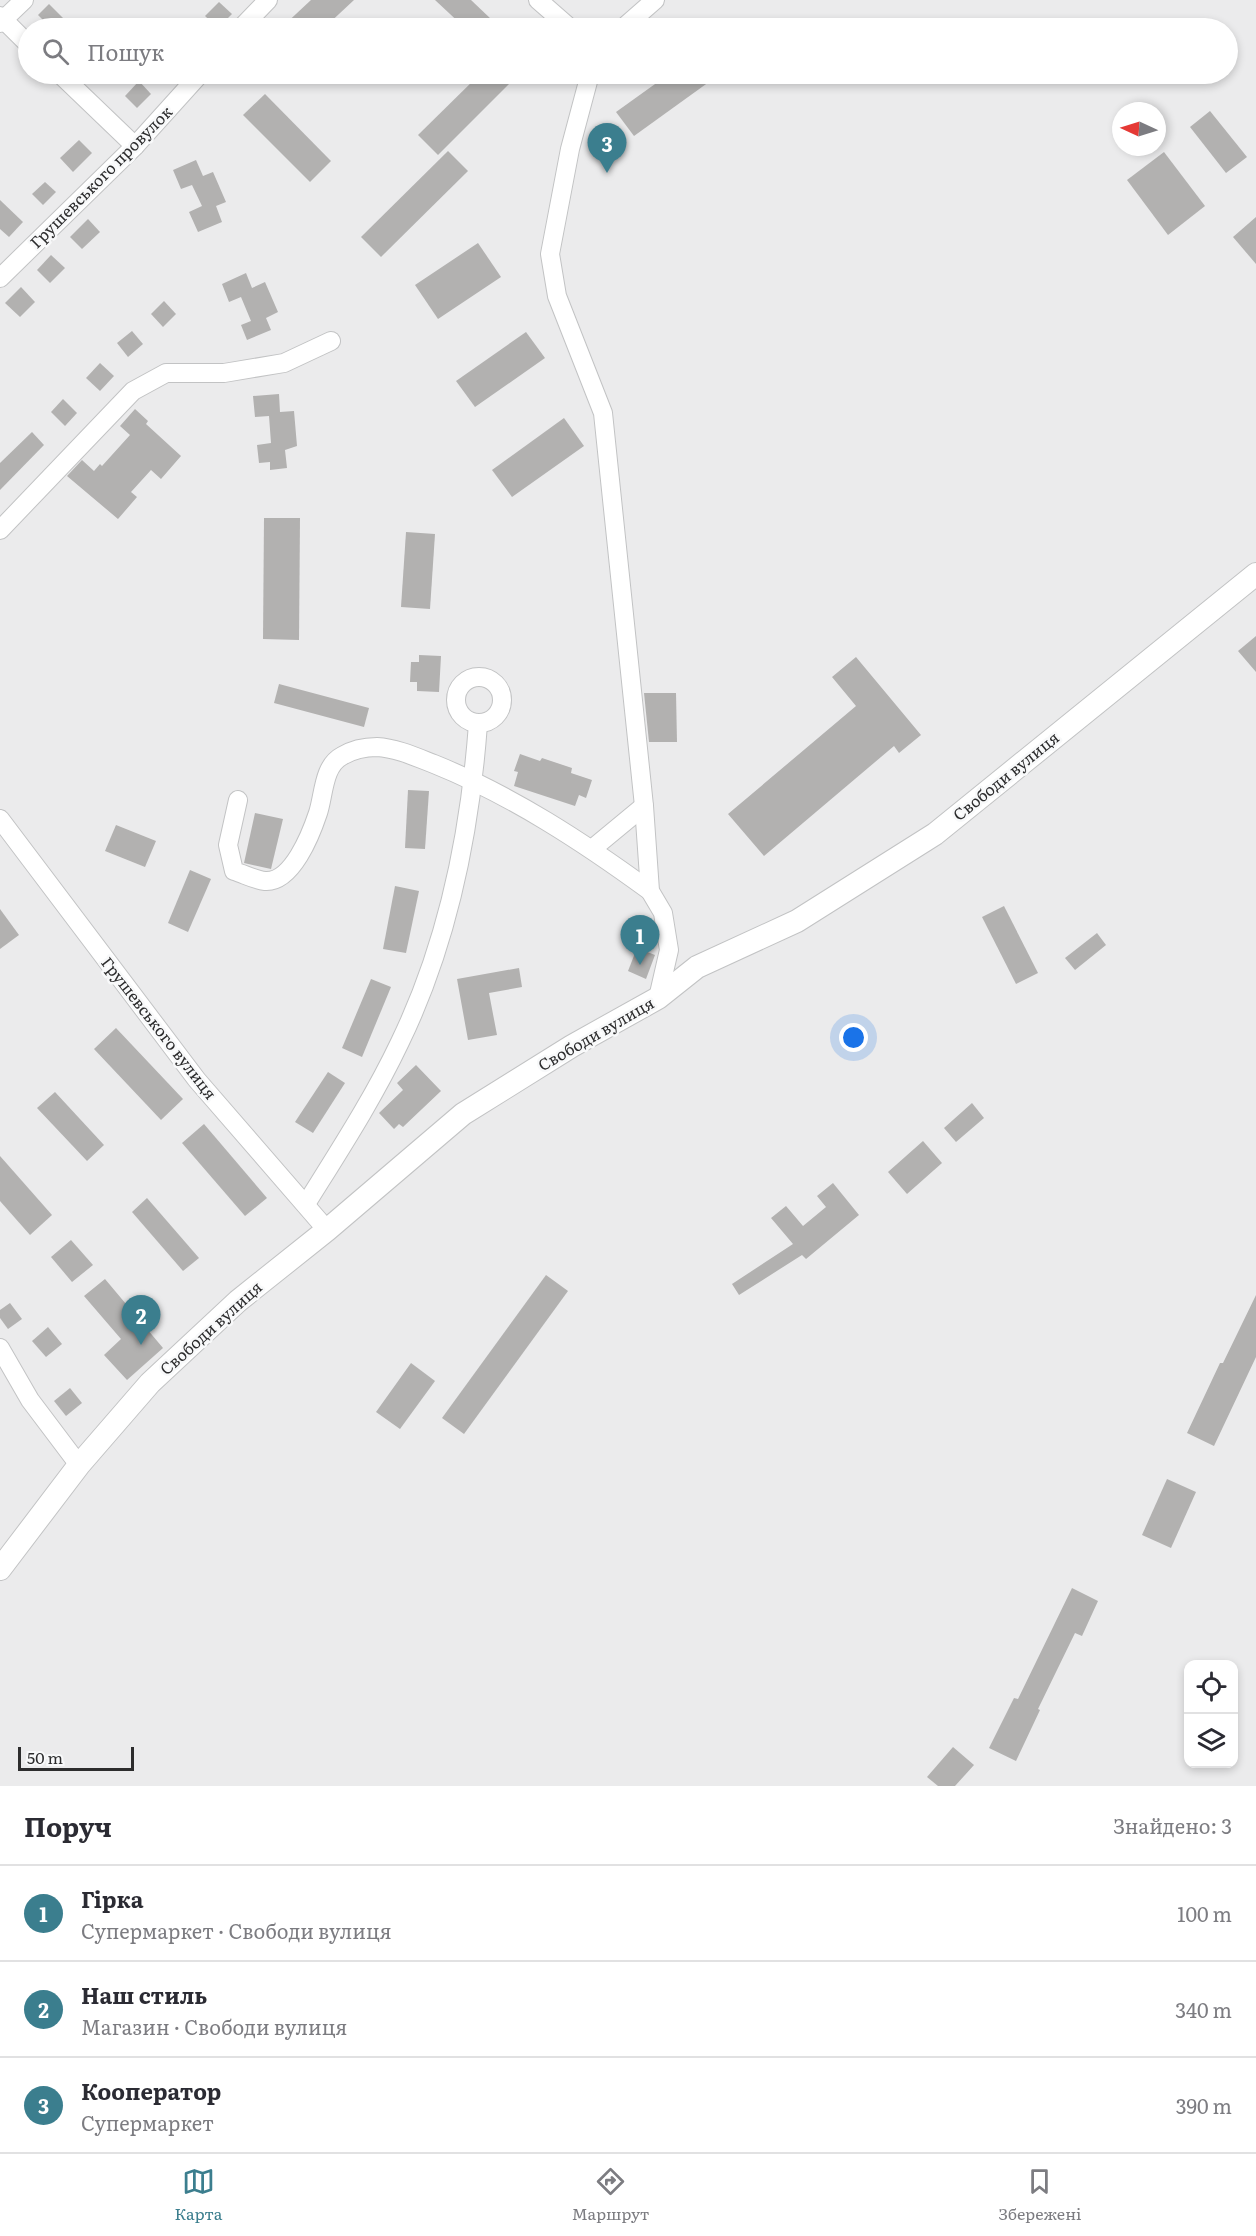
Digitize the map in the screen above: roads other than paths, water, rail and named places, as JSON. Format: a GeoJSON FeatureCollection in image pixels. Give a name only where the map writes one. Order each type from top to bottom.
{"type":"FeatureCollection","features":[{"type":"Feature","properties":{"kind":"main road","name":"Свободи вулиця"},"geometry":{"type":"LineString","coordinates":[[0,1569],[79,1465],[150,1383],[238,1301],[327,1230],[463,1114],[573,1046],[658,998],[697,968],[797,921],[935,834],[1256,574]]}},
{"type":"Feature","properties":{"kind":"street"},"geometry":{"type":"LineString","coordinates":[[18,35],[1,20],[24,0]]}},
{"type":"Feature","properties":{"kind":"street"},"geometry":{"type":"LineString","coordinates":[[538,0],[559,18]]}},
{"type":"Feature","properties":{"kind":"street"},"geometry":{"type":"LineString","coordinates":[[634,18],[655,0]]}},
{"type":"Feature","properties":{"kind":"street"},"geometry":{"type":"LineString","coordinates":[[249,18],[261,2]]}},
{"type":"Feature","properties":{"kind":"street"},"geometry":{"type":"LineString","coordinates":[[70,84],[135,146]]}},
{"type":"Feature","properties":{"kind":"street","name":"Грушевського провулок"},"geometry":{"type":"LineString","coordinates":[[0,278],[135,146],[191,84]]}},
{"type":"Feature","properties":{"kind":"street"},"geometry":{"type":"LineString","coordinates":[[587,84],[573,137],[550,254],[558,296],[603,413],[644,806],[650,891]]}},
{"type":"Feature","properties":{"kind":"street"},"geometry":{"type":"LineString","coordinates":[[0,530],[133,391],[166,373],[224,373],[284,363],[331,340]]}},
{"type":"Feature","properties":{"kind":"street"},"geometry":{"type":"LineString","coordinates":[[306,1204],[362,1115],[401,1040],[431,965],[464,843],[474,780],[478,724]]}},
{"type":"Feature","properties":{"kind":"street"},"geometry":{"type":"LineString","coordinates":[[238,800],[228,845],[234,871],[266,881],[282,876],[296,862],[318,814],[329,769],[339,757],[357,749],[378,747],[409,755],[474,780],[592,849],[650,891],[663,913],[669,950],[658,998]]}},
{"type":"Feature","properties":{"kind":"street"},"geometry":{"type":"LineString","coordinates":[[592,849],[644,806]]}},
{"type":"Feature","properties":{"kind":"street","name":"Грушевського вулиця"},"geometry":{"type":"LineString","coordinates":[[0,819],[197,1080],[327,1230]]}},
{"type":"Feature","properties":{"kind":"street"},"geometry":{"type":"LineString","coordinates":[[0,1348],[30,1400],[79,1465]]}},
{"type":"Feature","properties":{"kind":"place","name":"Кооператор"},"geometry":{"type":"Point","coordinates":[607,173]}},
{"type":"Feature","properties":{"kind":"place","name":"Гірка"},"geometry":{"type":"Point","coordinates":[640,965]}},
{"type":"Feature","properties":{"kind":"place","name":"Наш стиль"},"geometry":{"type":"Point","coordinates":[141,1345]}}]}
